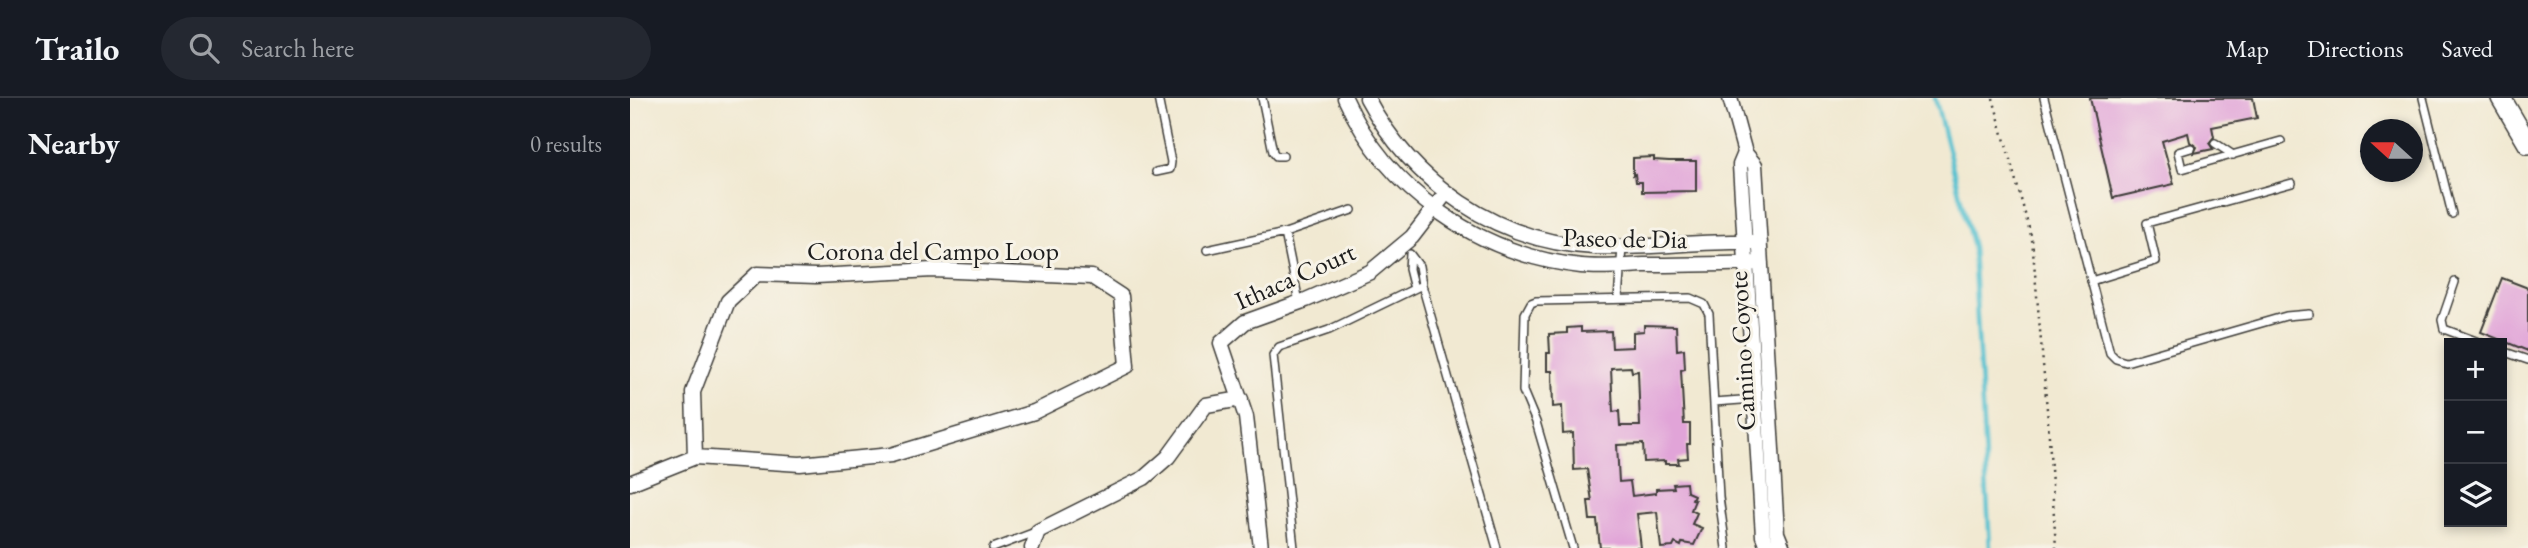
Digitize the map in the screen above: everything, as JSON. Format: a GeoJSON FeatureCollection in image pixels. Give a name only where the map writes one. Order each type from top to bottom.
{"type":"FeatureCollection","features":[{"type":"Feature","properties":{"kind":"main road"},"geometry":{"type":"LineString","coordinates":[[2501,98],[2528,145]]}},
{"type":"Feature","properties":{"kind":"street","name":"Paseo de Dia"},"geometry":{"type":"LineString","coordinates":[[1345,98],[1364,134],[1388,166],[1435,209],[1480,237],[1521,253],[1576,265],[1761,263]]}},
{"type":"Feature","properties":{"kind":"street","name":"Paseo de Dia"},"geometry":{"type":"LineString","coordinates":[[1367,98],[1402,151],[1446,193],[1488,219],[1538,238],[1580,246],[1622,247],[1760,242]]}},
{"type":"Feature","properties":{"kind":"street","name":"Camino Coyote"},"geometry":{"type":"LineString","coordinates":[[1730,98],[1745,153],[1755,164],[1761,263],[1763,536],[1768,548]]}},
{"type":"Feature","properties":{"kind":"street","name":"Camino Coyote"},"geometry":{"type":"LineString","coordinates":[[1745,153],[1740,165],[1745,263],[1777,533],[1783,548]]}},
{"type":"Feature","properties":{"kind":"street","name":"Ithaca Court"},"geometry":{"type":"LineString","coordinates":[[1241,399],[1221,343],[1245,322],[1299,303],[1370,272],[1407,249],[1446,193]]}},
{"type":"Feature","properties":{"kind":"street","name":"Corona del Campo Loop"},"geometry":{"type":"LineString","coordinates":[[630,483],[695,457],[800,464],[891,455],[1034,412],[1127,366],[1121,296],[1092,277],[933,270],[816,276],[757,274],[728,301],[694,392],[695,457]]}},
{"type":"Feature","properties":{"kind":"street"},"geometry":{"type":"LineString","coordinates":[[1032,548],[1038,531],[1144,478],[1168,457],[1206,405],[1241,399],[1246,417],[1261,548]]}},
{"type":"Feature","properties":{"kind":"lane"},"geometry":{"type":"LineString","coordinates":[[1156,172],[1170,169],[1171,162],[1158,98]]}},
{"type":"Feature","properties":{"kind":"lane"},"geometry":{"type":"LineString","coordinates":[[1262,98],[1273,152],[1276,156],[1283,156]]}},
{"type":"Feature","properties":{"kind":"lane"},"geometry":{"type":"LineString","coordinates":[[2044,98],[2110,353],[2116,359],[2126,362],[2287,316],[2309,314]]}},
{"type":"Feature","properties":{"kind":"lane"},"geometry":{"type":"LineString","coordinates":[[2423,98],[2452,214]]}},
{"type":"Feature","properties":{"kind":"lane"},"geometry":{"type":"LineString","coordinates":[[2192,148],[2178,152],[2182,169],[2281,141]]}},
{"type":"Feature","properties":{"kind":"lane"},"geometry":{"type":"LineString","coordinates":[[2215,142],[2233,155]]}},
{"type":"Feature","properties":{"kind":"lane"},"geometry":{"type":"LineString","coordinates":[[2091,281],[2156,261],[2147,223],[2292,183]]}},
{"type":"Feature","properties":{"kind":"lane"},"geometry":{"type":"LineString","coordinates":[[1207,250],[1285,233],[1352,210]]}},
{"type":"Feature","properties":{"kind":"lane"},"geometry":{"type":"LineString","coordinates":[[1285,233],[1299,303]]}},
{"type":"Feature","properties":{"kind":"lane"},"geometry":{"type":"LineString","coordinates":[[1618,299],[1622,247]]}},
{"type":"Feature","properties":{"kind":"lane"},"geometry":{"type":"LineString","coordinates":[[1407,249],[1419,266],[1422,285],[1497,548]]}},
{"type":"Feature","properties":{"kind":"lane"},"geometry":{"type":"LineString","coordinates":[[1407,249],[1414,289]]}},
{"type":"Feature","properties":{"kind":"lane"},"geometry":{"type":"LineString","coordinates":[[2455,282],[2442,320],[2444,329],[2468,338]]}},
{"type":"Feature","properties":{"kind":"lane"},"geometry":{"type":"LineString","coordinates":[[1294,548],[1273,355],[1275,350],[1329,330],[1422,285]]}},
{"type":"Feature","properties":{"kind":"lane"},"geometry":{"type":"LineString","coordinates":[[1573,548],[1536,422],[1523,391],[1525,314],[1531,303],[1536,301],[1690,298],[1704,304],[1709,314],[1719,497],[1726,548]]}},
{"type":"Feature","properties":{"kind":"lane"},"geometry":{"type":"LineString","coordinates":[[2507,353],[2528,360]]}},
{"type":"Feature","properties":{"kind":"lane"},"geometry":{"type":"LineString","coordinates":[[1714,402],[1762,399]]}},
{"type":"Feature","properties":{"kind":"lane"},"geometry":{"type":"LineString","coordinates":[[993,548],[1038,531]]}},
{"type":"Feature","properties":{"kind":"path"},"geometry":{"type":"LineString","coordinates":[[1993,98],[2032,239],[2056,548]]}},
{"type":"Feature","properties":{"kind":"building"},"geometry":{"type":"Polygon","coordinates":[[[2090,98],[2253,98],[2257,118],[2212,127],[2214,137],[2209,143],[2213,149],[2194,153],[2197,147],[2190,142],[2188,133],[2162,141],[2174,184],[2113,198],[2090,98]]]}},
{"type":"Feature","properties":{"kind":"building"},"geometry":{"type":"Polygon","coordinates":[[[1654,157],[1654,160],[1696,161],[1696,191],[1642,192],[1642,182],[1636,182],[1635,174],[1633,175],[1633,158],[1654,157]]]}},
{"type":"Feature","properties":{"kind":"building"},"geometry":{"type":"Polygon","coordinates":[[[2502,278],[2528,288],[2528,351],[2507,343],[2507,338],[2496,338],[2481,332],[2502,278]]]}},
{"type":"Feature","properties":{"kind":"building"},"geometry":{"type":"Polygon","coordinates":[[[1644,325],[1676,326],[1677,350],[1684,349],[1685,369],[1681,370],[1684,424],[1690,424],[1688,458],[1678,459],[1679,464],[1665,464],[1665,461],[1644,462],[1643,444],[1617,445],[1619,482],[1630,481],[1632,496],[1656,493],[1656,489],[1674,488],[1673,484],[1686,483],[1687,492],[1694,495],[1692,499],[1695,500],[1691,510],[1697,513],[1692,524],[1702,528],[1694,545],[1682,543],[1681,546],[1675,543],[1673,547],[1661,548],[1657,512],[1637,514],[1641,548],[1600,548],[1597,520],[1590,520],[1588,501],[1592,501],[1587,469],[1574,470],[1573,433],[1563,434],[1562,406],[1553,407],[1552,371],[1547,371],[1549,334],[1567,333],[1567,328],[1581,327],[1581,332],[1611,331],[1612,348],[1633,347],[1633,332],[1644,331],[1644,325]],[[1631,367],[1611,368],[1613,412],[1619,411],[1620,426],[1640,426],[1638,371],[1632,372],[1631,367]]]}},
{"type":"Feature","properties":{"kind":"waterway"},"geometry":{"type":"LineString","coordinates":[[1935,98],[1973,247],[1990,548]]}}]}
